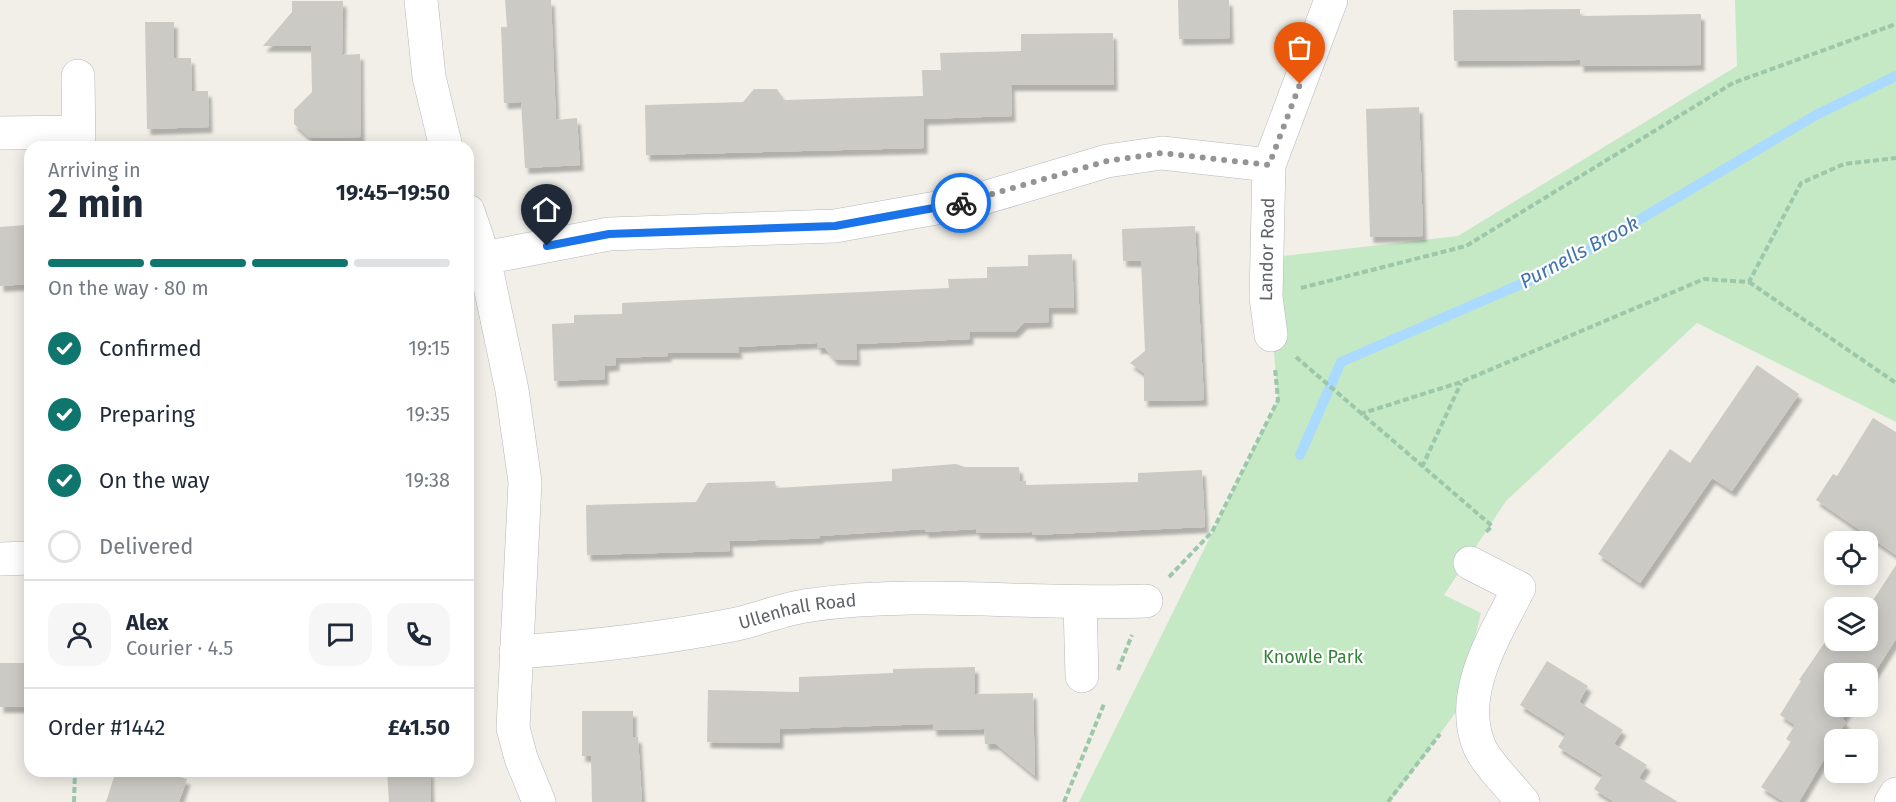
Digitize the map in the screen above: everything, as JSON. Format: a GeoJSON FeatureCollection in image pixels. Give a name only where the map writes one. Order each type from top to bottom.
{"type":"FeatureCollection","features":[{"type":"Feature","properties":{"kind":"street"},"geometry":{"type":"LineString","coordinates":[[421,0],[429,77],[445,141]]}},
{"type":"Feature","properties":{"kind":"street","name":"Landor Road"},"geometry":{"type":"LineString","coordinates":[[1271,335],[1266,297],[1269,165],[1331,0]]}},
{"type":"Feature","properties":{"kind":"street"},"geometry":{"type":"LineString","coordinates":[[0,133],[79,140],[78,76]]}},
{"type":"Feature","properties":{"kind":"street"},"geometry":{"type":"LineString","coordinates":[[484,258],[609,234],[835,226],[969,202],[1050,176],[1107,161],[1162,153],[1269,165]]}},
{"type":"Feature","properties":{"kind":"street"},"geometry":{"type":"LineString","coordinates":[[474,229],[484,258],[512,390],[525,482],[513,728],[521,758],[539,802]]}},
{"type":"Feature","properties":{"kind":"street"},"geometry":{"type":"LineString","coordinates":[[0,559],[24,558]]}},
{"type":"Feature","properties":{"kind":"street"},"geometry":{"type":"LineString","coordinates":[[1470,563],[1520,588],[1484,657],[1473,705],[1480,749],[1523,802]]}},
{"type":"Feature","properties":{"kind":"street","name":"Ullenhall Road"},"geometry":{"type":"LineString","coordinates":[[516,652],[619,645],[735,625],[821,604],[904,597],[1080,604],[1146,601]]}},
{"type":"Feature","properties":{"kind":"street"},"geometry":{"type":"LineString","coordinates":[[1080,604],[1082,675]]}},
{"type":"Feature","properties":{"kind":"street"},"geometry":{"type":"LineString","coordinates":[[1891,802],[1896,794]]}},
{"type":"Feature","properties":{"kind":"path"},"geometry":{"type":"LineString","coordinates":[[1266,297],[1466,246],[1733,83],[1896,24]]}},
{"type":"Feature","properties":{"kind":"path"},"geometry":{"type":"LineString","coordinates":[[1749,282],[1801,183],[1844,164],[1896,158]]}},
{"type":"Feature","properties":{"kind":"path"},"geometry":{"type":"LineString","coordinates":[[1360,414],[1461,382],[1704,279],[1749,282],[1896,383]]}},
{"type":"Feature","properties":{"kind":"path"},"geometry":{"type":"LineString","coordinates":[[1271,335],[1492,526],[1485,534],[1470,563]]}},
{"type":"Feature","properties":{"kind":"path"},"geometry":{"type":"LineString","coordinates":[[1115,675],[1146,601],[1212,532],[1278,400],[1271,335]]}},
{"type":"Feature","properties":{"kind":"path"},"geometry":{"type":"LineString","coordinates":[[1422,467],[1461,382]]}},
{"type":"Feature","properties":{"kind":"path"},"geometry":{"type":"LineString","coordinates":[[1064,802],[1107,696]]}},
{"type":"Feature","properties":{"kind":"path"},"geometry":{"type":"LineString","coordinates":[[1388,802],[1456,712],[1473,705]]}},
{"type":"Feature","properties":{"kind":"path"},"geometry":{"type":"LineString","coordinates":[[74,802],[75,777]]}},
{"type":"Feature","properties":{"kind":"green space","name":"Knowle Park"},"geometry":{"type":"Polygon","coordinates":[[[1735,0],[1896,0],[1896,422],[1697,323],[1506,501],[1444,595],[1481,613],[1456,712],[1390,802],[1079,802],[1278,400],[1266,258],[1458,236],[1737,66],[1735,0]]]}},
{"type":"Feature","properties":{"kind":"building"},"geometry":{"type":"Polygon","coordinates":[[[505,0],[551,0],[556,120],[577,118],[580,165],[525,168],[521,102],[504,103],[501,27],[507,27],[505,0]]]}},
{"type":"Feature","properties":{"kind":"building"},"geometry":{"type":"Polygon","coordinates":[[[1178,0],[1229,0],[1230,38],[1179,39],[1178,0]]]}},
{"type":"Feature","properties":{"kind":"building"},"geometry":{"type":"Polygon","coordinates":[[[292,1],[343,1],[342,55],[360,54],[361,137],[310,138],[294,124],[294,110],[312,92],[311,46],[263,46],[292,12],[292,1]]]}},
{"type":"Feature","properties":{"kind":"building"},"geometry":{"type":"Polygon","coordinates":[[[1580,9],[1580,16],[1701,14],[1701,65],[1580,66],[1580,60],[1454,61],[1453,10],[1580,9]]]}},
{"type":"Feature","properties":{"kind":"building"},"geometry":{"type":"Polygon","coordinates":[[[145,22],[174,22],[174,58],[191,58],[192,91],[208,91],[209,127],[147,129],[145,22]]]}},
{"type":"Feature","properties":{"kind":"building"},"geometry":{"type":"Polygon","coordinates":[[[1113,33],[1114,85],[1011,85],[1012,116],[924,119],[924,148],[646,155],[645,105],[743,102],[754,89],[777,89],[784,100],[923,96],[922,70],[941,70],[940,53],[1021,51],[1021,34],[1113,33]]]}},
{"type":"Feature","properties":{"kind":"building"},"geometry":{"type":"Polygon","coordinates":[[[1419,107],[1423,236],[1370,237],[1366,109],[1419,107]]]}},
{"type":"Feature","properties":{"kind":"building"},"geometry":{"type":"Polygon","coordinates":[[[24,225],[24,284],[0,286],[0,227],[24,225]]]}},
{"type":"Feature","properties":{"kind":"building"},"geometry":{"type":"Polygon","coordinates":[[[1195,226],[1204,400],[1144,401],[1144,373],[1130,363],[1145,351],[1141,261],[1123,261],[1122,229],[1195,226]]]}},
{"type":"Feature","properties":{"kind":"building"},"geometry":{"type":"Polygon","coordinates":[[[1072,254],[1074,308],[1049,308],[1049,322],[1024,323],[1015,332],[970,332],[970,339],[856,344],[857,360],[834,359],[825,348],[817,348],[817,343],[738,347],[739,353],[668,353],[668,356],[616,358],[616,365],[605,366],[605,379],[554,381],[552,324],[574,323],[574,315],[622,314],[622,303],[949,288],[948,279],[987,278],[987,267],[1028,266],[1028,255],[1072,254]]]}},
{"type":"Feature","properties":{"kind":"building"},"geometry":{"type":"Polygon","coordinates":[[[1757,365],[1799,394],[1732,491],[1712,478],[1640,583],[1598,554],[1670,449],[1690,463],[1757,365]]]}},
{"type":"Feature","properties":{"kind":"building"},"geometry":{"type":"Polygon","coordinates":[[[1873,418],[1896,432],[1896,555],[1878,543],[1878,531],[1861,531],[1816,500],[1833,474],[1837,476],[1873,418]]]}},
{"type":"Feature","properties":{"kind":"building"},"geometry":{"type":"Polygon","coordinates":[[[956,464],[965,467],[1019,467],[1020,481],[1026,481],[1026,485],[1138,482],[1138,473],[1202,470],[1205,527],[1032,535],[1032,532],[976,533],[976,529],[925,532],[925,529],[820,536],[820,538],[729,541],[730,551],[587,555],[586,505],[696,502],[707,483],[775,481],[776,488],[892,481],[892,469],[956,464]]]}},
{"type":"Feature","properties":{"kind":"building"},"geometry":{"type":"Polygon","coordinates":[[[1896,565],[1896,639],[1878,667],[1878,663],[1824,663],[1824,717],[1843,717],[1842,719],[1846,722],[1842,729],[1824,729],[1824,759],[1799,802],[1784,802],[1761,787],[1791,742],[1786,739],[1795,725],[1780,715],[1801,681],[1799,680],[1824,644],[1824,651],[1878,651],[1878,597],[1875,597],[1896,565]]]}},
{"type":"Feature","properties":{"kind":"building"},"geometry":{"type":"Polygon","coordinates":[[[1547,661],[1588,686],[1579,702],[1623,730],[1614,744],[1647,765],[1639,778],[1678,802],[1614,802],[1594,789],[1603,775],[1558,747],[1566,734],[1520,705],[1547,661]]]}},
{"type":"Feature","properties":{"kind":"building"},"geometry":{"type":"Polygon","coordinates":[[[0,663],[24,663],[24,707],[0,707],[0,663]]]}},
{"type":"Feature","properties":{"kind":"building"},"geometry":{"type":"Polygon","coordinates":[[[975,667],[975,694],[1033,693],[1035,776],[996,744],[985,744],[984,729],[933,730],[933,724],[780,729],[780,743],[707,742],[708,690],[799,692],[799,677],[893,673],[893,669],[975,667]]]}},
{"type":"Feature","properties":{"kind":"building"},"geometry":{"type":"Polygon","coordinates":[[[582,711],[633,711],[633,737],[638,737],[642,802],[592,802],[591,756],[582,756],[582,711]]]}},
{"type":"Feature","properties":{"kind":"building"},"geometry":{"type":"Polygon","coordinates":[[[114,777],[180,777],[187,779],[179,802],[106,802],[114,777]]]}},
{"type":"Feature","properties":{"kind":"building"},"geometry":{"type":"Polygon","coordinates":[[[387,777],[430,777],[431,802],[389,802],[387,777]]]}},
{"type":"Feature","properties":{"kind":"waterway","name":"Purnells Brook"},"geometry":{"type":"LineString","coordinates":[[1300,455],[1341,362],[1556,269],[1816,115],[1896,76]]}},
{"type":"Feature","properties":{"kind":"way so far"},"geometry":{"type":"LineString","coordinates":[[961,203],[1107,161],[1162,153],[1269,165],[1300,84]]}},
{"type":"Feature","properties":{"kind":"route"},"geometry":{"type":"LineString","coordinates":[[547,246],[609,234],[835,226],[961,203]]}}]}
